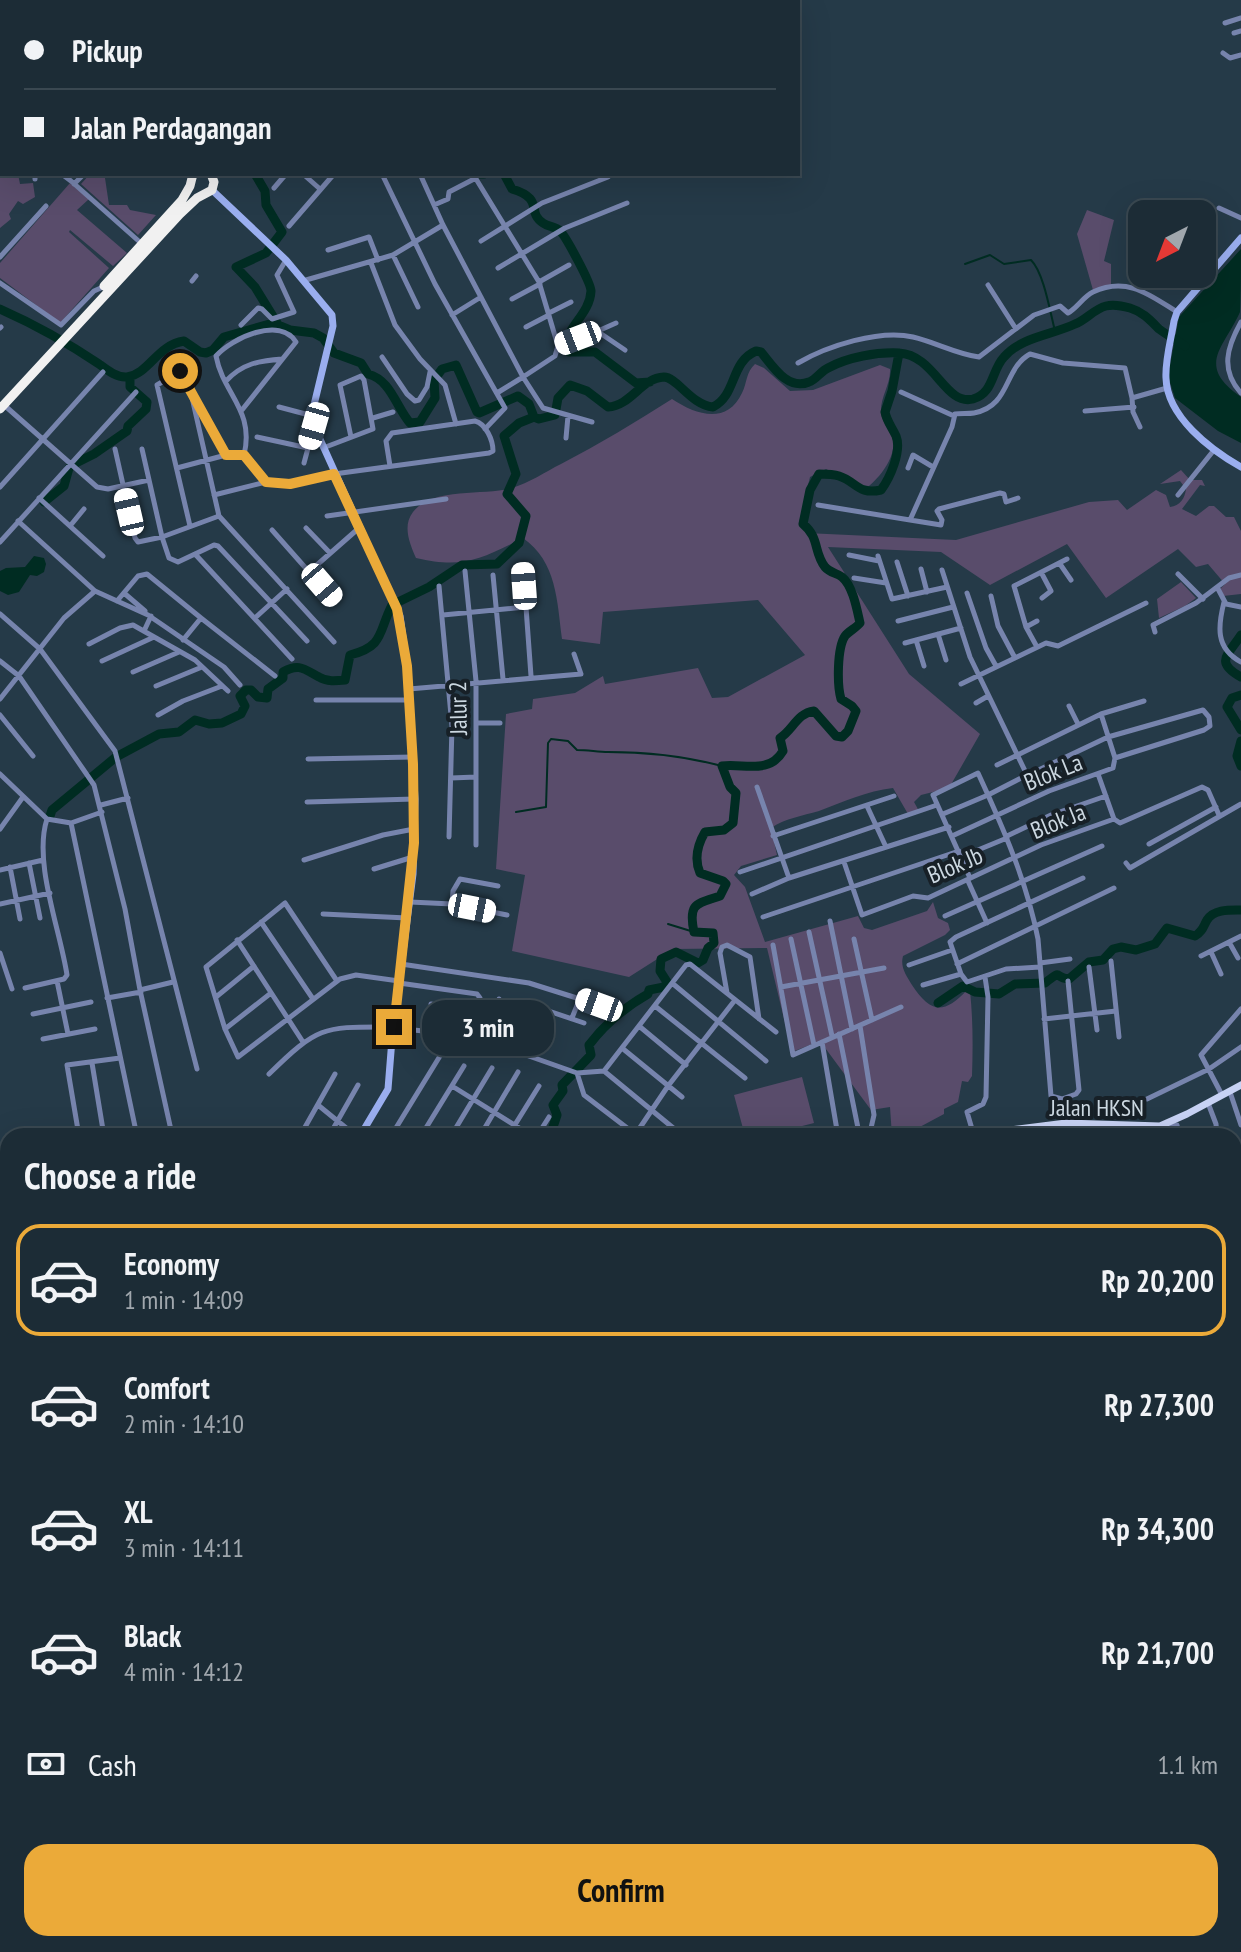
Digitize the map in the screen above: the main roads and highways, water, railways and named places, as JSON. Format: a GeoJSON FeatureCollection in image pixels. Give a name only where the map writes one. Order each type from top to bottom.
{"type":"FeatureCollection","features":[{"type":"Feature","properties":{"kind":"highway"},"geometry":{"type":"LineString","coordinates":[[1,405],[182,200],[192,176]]}},
{"type":"Feature","properties":{"kind":"highway"},"geometry":{"type":"LineString","coordinates":[[106,287],[180,214],[201,195],[212,190],[214,176]]}},
{"type":"Feature","properties":{"kind":"highway"},"geometry":{"type":"LineString","coordinates":[[190,186],[201,195]]}},
{"type":"Feature","properties":{"kind":"main road","name":"Jalan HKSN"},"geometry":{"type":"LineString","coordinates":[[1155,1128],[1241,1085]]}},
{"type":"Feature","properties":{"kind":"main road","name":"Jalan HKSN"},"geometry":{"type":"LineString","coordinates":[[1032,1128],[1066,1123],[1114,1123],[1131,1128]]}},
{"type":"Feature","properties":{"kind":"waterway"},"geometry":{"type":"LineString","coordinates":[[256,176],[265,191],[266,205],[282,232],[266,253],[236,267],[255,287],[279,326]]}},
{"type":"Feature","properties":{"kind":"waterway"},"geometry":{"type":"LineString","coordinates":[[505,176],[512,189],[532,201],[538,219],[563,234],[590,286],[587,306],[567,339],[565,346],[569,352],[595,352],[636,383],[650,382]]}},
{"type":"Feature","properties":{"kind":"waterway"},"geometry":{"type":"LineString","coordinates":[[965,264],[990,255],[1004,264],[1031,260],[1043,283],[1055,331]]}},
{"type":"Feature","properties":{"kind":"waterway"},"geometry":{"type":"LineString","coordinates":[[50,816],[52,810],[116,757],[159,734],[179,732],[195,720],[209,724],[222,723],[241,714],[245,706],[240,696],[246,690],[267,698],[268,689],[289,669],[301,668],[325,680],[345,680],[350,655],[375,642],[392,605],[429,587],[462,565],[497,564],[519,543],[526,516],[507,494],[516,474],[504,436],[519,423],[534,417],[539,419],[555,415],[558,398],[570,385],[587,391],[608,407],[623,402],[649,382],[664,377],[674,381],[698,401],[713,407],[726,395],[742,363],[756,351],[761,352],[787,380],[801,384],[812,381],[825,369],[844,361],[872,354],[899,353],[922,362],[955,395],[973,399],[989,387],[1000,363],[1011,350],[1112,305],[1139,312],[1185,346]]}},
{"type":"Feature","properties":{"kind":"waterway"},"geometry":{"type":"LineString","coordinates":[[0,309],[51,334],[120,376],[135,375],[175,344],[184,341],[206,353],[213,350],[224,337],[273,323],[290,330],[314,333],[323,338],[334,353],[361,363],[368,374],[388,388],[410,423],[420,422],[435,398],[434,380],[442,369],[456,365],[477,412],[518,396],[529,404],[534,417]]}},
{"type":"Feature","properties":{"kind":"waterway"},"geometry":{"type":"LineString","coordinates":[[553,1128],[557,1115],[553,1105],[563,1091],[562,1085],[591,1055],[589,1045],[623,1010],[648,994],[649,990],[664,987],[667,982],[660,971],[661,959],[676,952],[698,963],[714,943],[713,933],[694,932],[692,915],[700,903],[720,896],[726,884],[700,873],[697,862],[705,832],[724,830],[733,823],[736,793],[730,787],[722,766],[763,766],[771,763],[783,751],[780,738],[808,712],[814,711],[836,736],[842,737],[848,731],[856,711],[841,699],[839,658],[845,636],[860,623],[849,586],[842,577],[825,567],[812,534],[803,524],[810,490],[819,474],[839,476],[867,491],[881,490],[888,479],[896,457],[897,442],[885,412],[899,353]]}},
{"type":"Feature","properties":{"kind":"waterway"},"geometry":{"type":"LineString","coordinates":[[72,465],[127,431],[128,426],[146,409],[147,402],[130,387],[130,377]]}},
{"type":"Feature","properties":{"kind":"waterway"},"geometry":{"type":"LineString","coordinates":[[44,502],[64,486],[69,468]]}},
{"type":"Feature","properties":{"kind":"waterway"},"geometry":{"type":"LineString","coordinates":[[1241,635],[1226,658],[1228,667],[1241,677]]}},
{"type":"Feature","properties":{"kind":"waterway"},"geometry":{"type":"LineString","coordinates":[[1241,695],[1232,698],[1227,707],[1241,730]]}},
{"type":"Feature","properties":{"kind":"waterway"},"geometry":{"type":"LineString","coordinates":[[516,812],[546,807],[548,743],[551,739],[568,741],[577,750],[665,755],[722,766]]}},
{"type":"Feature","properties":{"kind":"waterway"},"geometry":{"type":"LineString","coordinates":[[1241,741],[1237,756],[1241,766]]}},
{"type":"Feature","properties":{"kind":"waterway"},"geometry":{"type":"LineString","coordinates":[[938,1003],[963,986],[975,992],[999,994],[1015,984],[1045,983],[1057,975],[1069,979],[1089,962],[1103,960],[1113,949],[1136,950],[1155,944],[1167,928],[1195,936],[1214,914],[1241,910]]}},
{"type":"Feature","properties":{"kind":"waterway"},"geometry":{"type":"LineString","coordinates":[[668,924],[694,932]]}}]}
